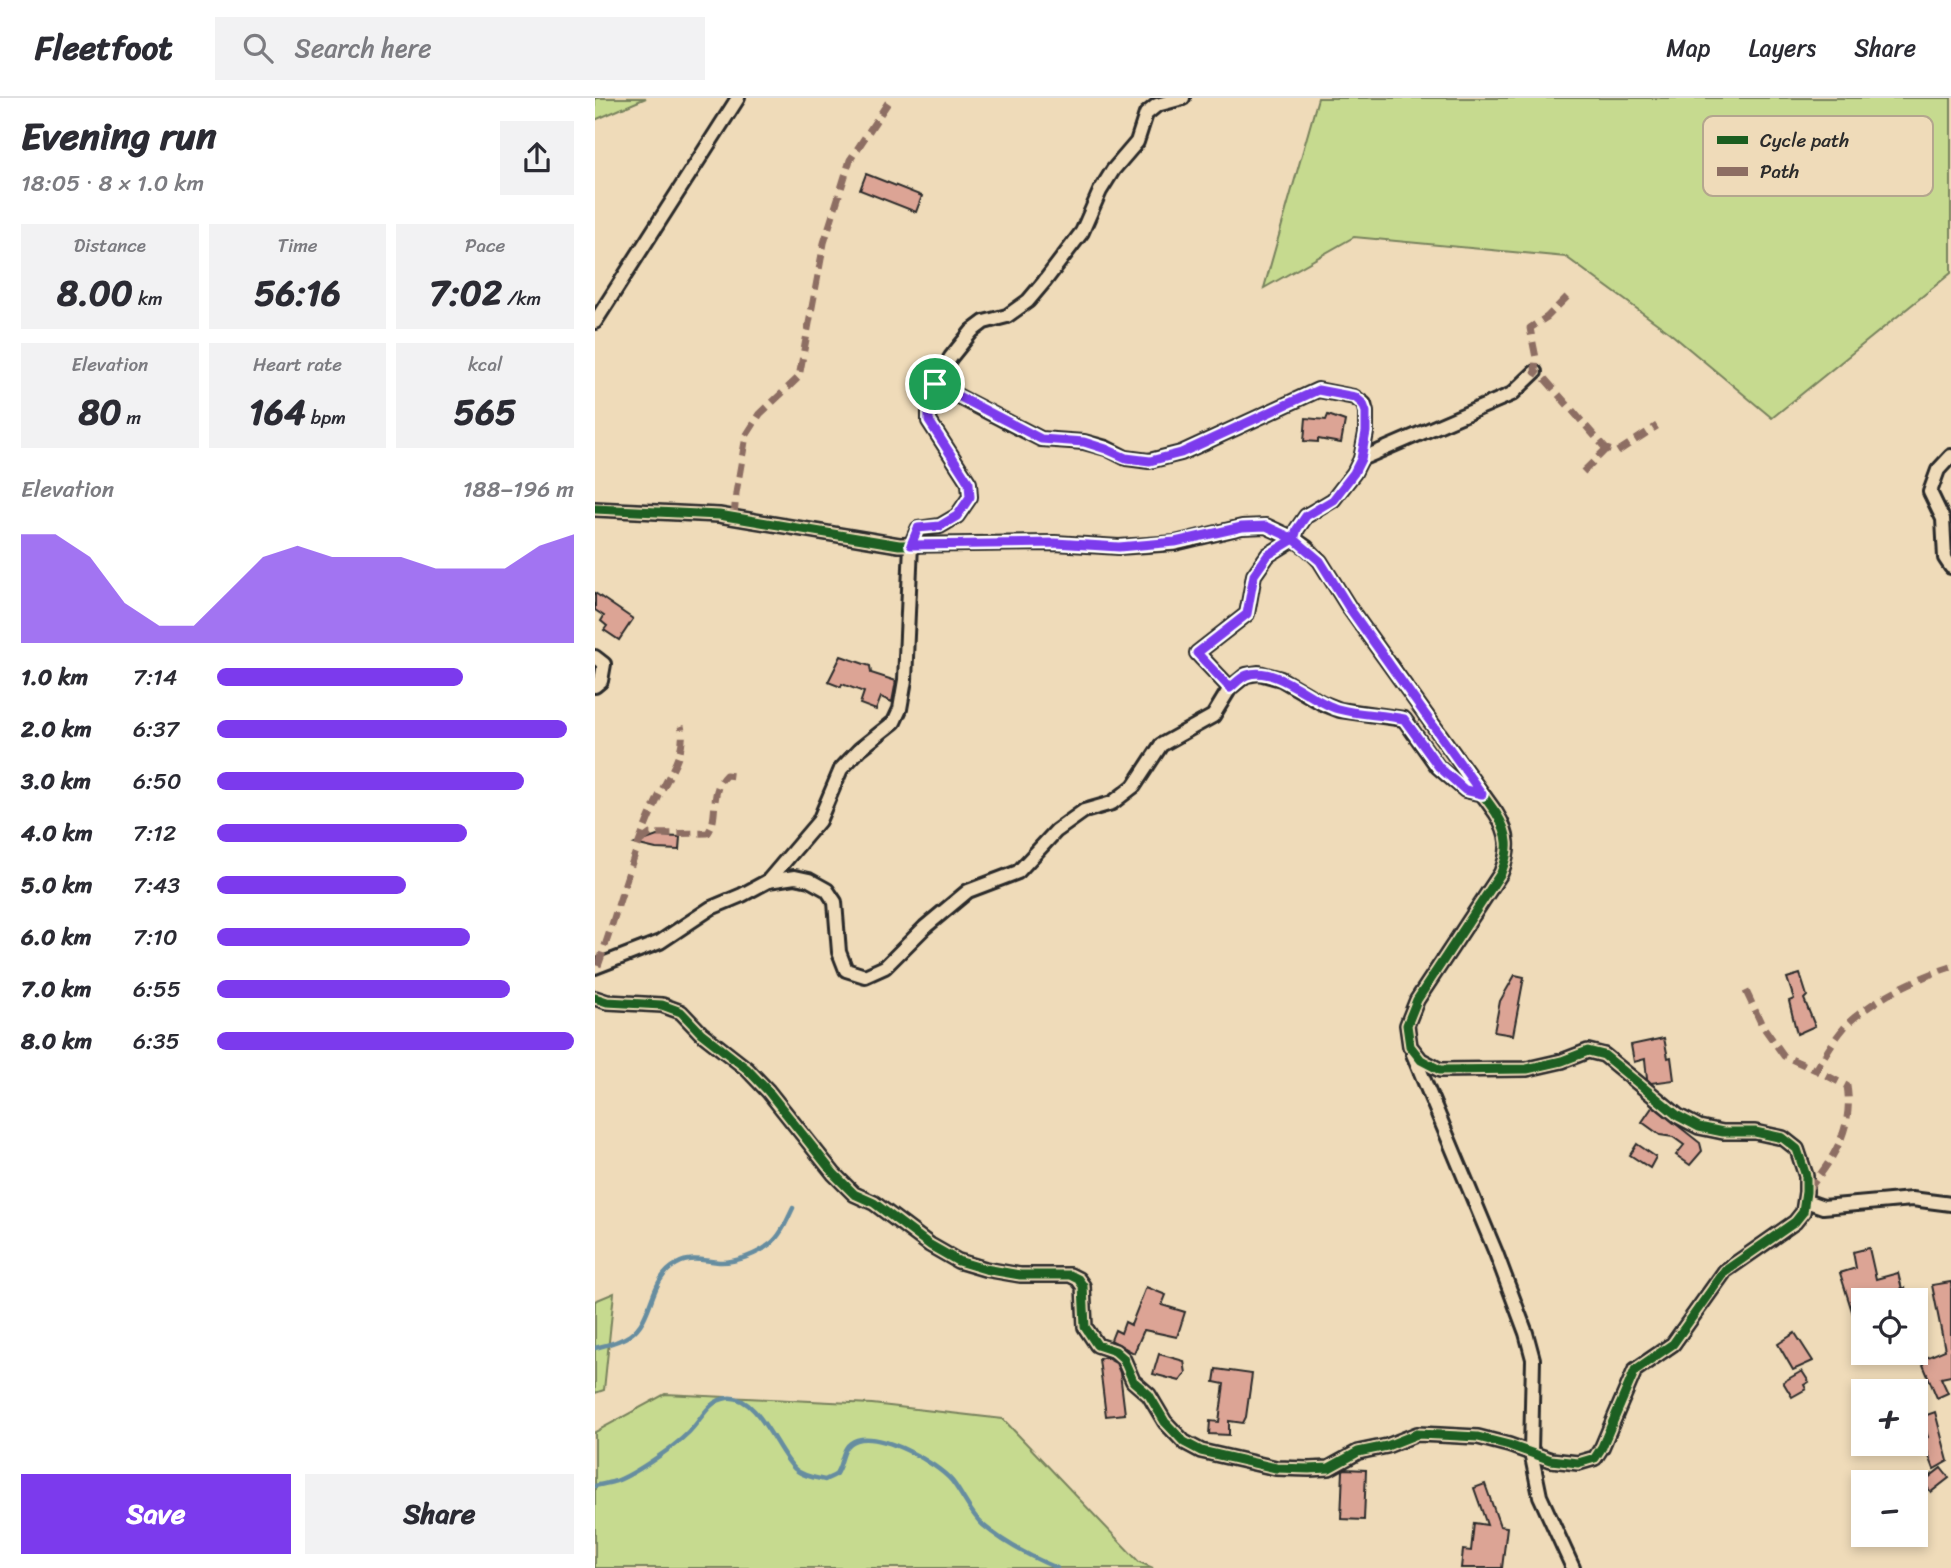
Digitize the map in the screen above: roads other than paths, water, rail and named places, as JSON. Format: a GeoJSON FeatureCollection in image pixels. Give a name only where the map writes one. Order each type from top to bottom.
{"type":"FeatureCollection","features":[{"type":"Feature","properties":{"kind":"street"},"geometry":{"type":"LineString","coordinates":[[595,322],[738,98]]}},
{"type":"Feature","properties":{"kind":"street"},"geometry":{"type":"LineString","coordinates":[[768,881],[819,821],[841,769],[860,749],[894,722],[900,709],[905,680],[911,545],[918,528],[940,526],[957,516],[970,497],[969,483],[929,421],[929,398],[935,384],[951,357],[972,331],[984,321],[1007,316],[1028,301],[1044,282],[1082,232],[1100,191],[1113,170],[1137,142],[1146,114],[1157,105],[1183,98]]}},
{"type":"Feature","properties":{"kind":"street"},"geometry":{"type":"LineString","coordinates":[[1361,459],[1512,394],[1535,372]]}},
{"type":"Feature","properties":{"kind":"street"},"geometry":{"type":"LineString","coordinates":[[935,384],[1041,439],[1084,442],[1126,458],[1150,461],[1181,453],[1318,390],[1355,397],[1363,404],[1366,412],[1366,432],[1361,459],[1344,487],[1333,500],[1306,516],[1294,539],[1268,555],[1254,575],[1247,614],[1197,653],[1230,688]]}},
{"type":"Feature","properties":{"kind":"street"},"geometry":{"type":"LineString","coordinates":[[1951,456],[1938,470],[1930,492],[1943,519],[1945,558],[1951,567]]}},
{"type":"Feature","properties":{"kind":"street"},"geometry":{"type":"LineString","coordinates":[[595,509],[719,515],[899,545],[1055,543],[1119,547],[1175,542],[1242,527],[1266,526],[1294,539],[1320,561],[1350,609],[1504,825],[1508,838],[1508,855],[1501,873],[1417,1000],[1407,1025],[1410,1046],[1496,1253],[1534,1359],[1531,1452],[1540,1496],[1573,1568]]}},
{"type":"Feature","properties":{"kind":"street"},"geometry":{"type":"LineString","coordinates":[[595,657],[604,664],[601,681],[595,686]]}},
{"type":"Feature","properties":{"kind":"street"},"geometry":{"type":"LineString","coordinates":[[595,967],[660,942],[711,908],[768,881],[795,877],[809,880],[827,890],[835,902],[839,952],[846,970],[865,976],[885,967],[925,927],[968,891],[1018,872],[1056,831],[1084,811],[1112,803],[1134,786],[1161,745],[1213,716],[1230,688],[1246,675],[1259,673],[1281,679],[1322,703],[1340,710],[1404,719],[1439,767],[1465,790],[1482,794]]}},
{"type":"Feature","properties":{"kind":"street"},"geometry":{"type":"LineString","coordinates":[[595,998],[607,1002],[662,1005],[681,1012],[701,1033],[747,1069],[854,1195],[874,1203],[930,1245],[958,1261],[985,1269],[1020,1275],[1070,1275],[1078,1279],[1083,1286],[1085,1327],[1097,1345],[1115,1351],[1123,1358],[1133,1381],[1149,1395],[1165,1422],[1184,1443],[1210,1453],[1287,1469],[1328,1468],[1358,1452],[1387,1446],[1417,1434],[1478,1437],[1551,1460],[1578,1463],[1595,1458],[1635,1370],[1673,1344],[1725,1271],[1795,1222],[1803,1212],[1807,1176],[1797,1149],[1783,1138],[1755,1132],[1723,1132],[1699,1127],[1678,1116],[1604,1055],[1588,1051],[1562,1061],[1527,1069],[1440,1070],[1421,1060],[1410,1046]]}},
{"type":"Feature","properties":{"kind":"street"},"geometry":{"type":"LineString","coordinates":[[1806,1202],[1823,1207],[1912,1199],[1951,1205]]}},
{"type":"Feature","properties":{"kind":"waterway"},"geometry":{"type":"LineString","coordinates":[[595,1348],[622,1340],[638,1327],[661,1279],[677,1264],[693,1260],[725,1262],[753,1254],[774,1241],[793,1208]]}},
{"type":"Feature","properties":{"kind":"waterway"},"geometry":{"type":"LineString","coordinates":[[595,1486],[624,1478],[654,1460],[688,1433],[714,1403],[727,1398],[738,1399],[757,1414],[788,1461],[801,1473],[825,1480],[834,1476],[845,1450],[857,1440],[868,1439],[894,1445],[922,1458],[944,1473],[956,1486],[978,1520],[991,1532],[1057,1568]]}}]}
